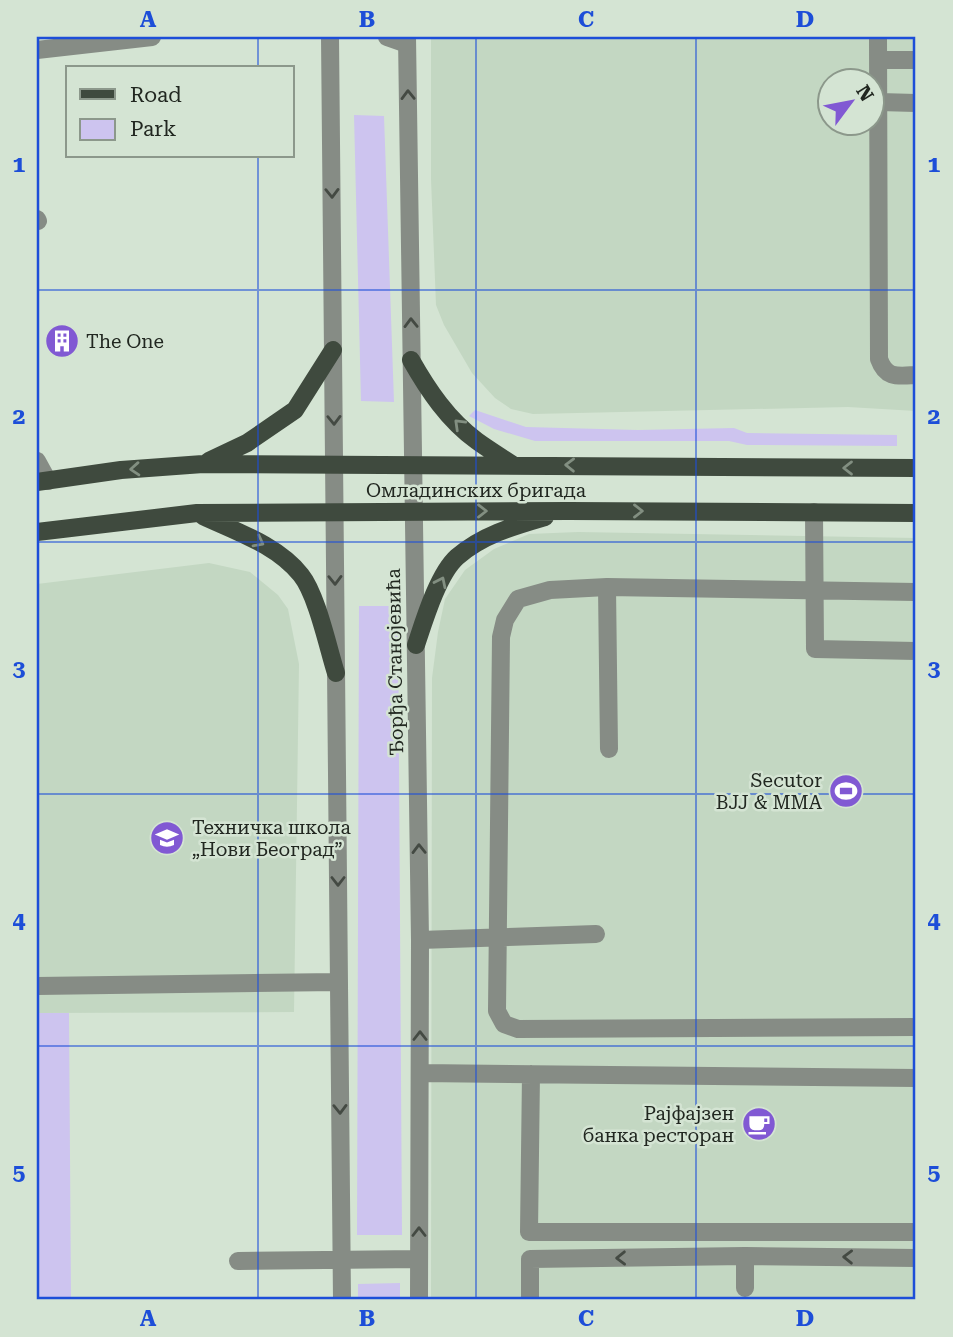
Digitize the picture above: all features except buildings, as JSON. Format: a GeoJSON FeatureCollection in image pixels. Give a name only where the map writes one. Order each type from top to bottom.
{"type":"FeatureCollection","features":[{"type":"Feature","properties":{"kind":"main road"},"geometry":{"type":"LineString","coordinates":[[203,464],[247,443],[295,410],[333,350]]}},
{"type":"Feature","properties":{"kind":"main road"},"geometry":{"type":"LineString","coordinates":[[411,360],[426,387],[445,411],[474,439],[513,465]]}},
{"type":"Feature","properties":{"kind":"main road","name":"Омладинских бригада"},"geometry":{"type":"LineString","coordinates":[[42,482],[121,470],[203,464],[916,468]]}},
{"type":"Feature","properties":{"kind":"main road"},"geometry":{"type":"LineString","coordinates":[[416,645],[431,602],[456,558],[482,540],[510,527],[569,511]]}},
{"type":"Feature","properties":{"kind":"main road"},"geometry":{"type":"LineString","coordinates":[[197,513],[262,543],[302,576],[312,596],[336,673]]}},
{"type":"Feature","properties":{"kind":"main road","name":"Омладинских бригада"},"geometry":{"type":"LineString","coordinates":[[37,533],[197,513],[916,513]]}},
{"type":"Feature","properties":{"kind":"street"},"geometry":{"type":"LineString","coordinates":[[37,50],[152,37]]}},
{"type":"Feature","properties":{"kind":"street"},"geometry":{"type":"LineString","coordinates":[[330,37],[342,1300]]}},
{"type":"Feature","properties":{"kind":"street","name":"Ђорђа Станојевића"},"geometry":{"type":"LineString","coordinates":[[387,37],[407,41],[420,940],[419,1300]]}},
{"type":"Feature","properties":{"kind":"street"},"geometry":{"type":"LineString","coordinates":[[878,37],[879,66]]}},
{"type":"Feature","properties":{"kind":"street"},"geometry":{"type":"LineString","coordinates":[[879,60],[916,60]]}},
{"type":"Feature","properties":{"kind":"street"},"geometry":{"type":"LineString","coordinates":[[886,102],[916,103]]}},
{"type":"Feature","properties":{"kind":"street"},"geometry":{"type":"LineString","coordinates":[[879,136],[879,359],[883,367],[894,376],[916,375]]}},
{"type":"Feature","properties":{"kind":"street"},"geometry":{"type":"LineString","coordinates":[[37,461],[42,482]]}},
{"type":"Feature","properties":{"kind":"street"},"geometry":{"type":"LineString","coordinates":[[814,512],[815,649],[916,651]]}},
{"type":"Feature","properties":{"kind":"street"},"geometry":{"type":"LineString","coordinates":[[607,587],[609,749]]}},
{"type":"Feature","properties":{"kind":"street"},"geometry":{"type":"LineString","coordinates":[[916,592],[607,587],[550,590],[518,599],[505,620],[501,637],[496,1011],[504,1024],[518,1029],[916,1027]]}},
{"type":"Feature","properties":{"kind":"street"},"geometry":{"type":"LineString","coordinates":[[420,940],[596,934]]}},
{"type":"Feature","properties":{"kind":"street"},"geometry":{"type":"LineString","coordinates":[[37,986],[338,982]]}},
{"type":"Feature","properties":{"kind":"street"},"geometry":{"type":"LineString","coordinates":[[420,1073],[916,1078]]}},
{"type":"Feature","properties":{"kind":"street"},"geometry":{"type":"LineString","coordinates":[[531,1074],[529,1232],[916,1232]]}},
{"type":"Feature","properties":{"kind":"street"},"geometry":{"type":"LineString","coordinates":[[530,1300],[530,1259],[745,1256],[916,1258]]}},
{"type":"Feature","properties":{"kind":"street"},"geometry":{"type":"LineString","coordinates":[[745,1256],[745,1288]]}},
{"type":"Feature","properties":{"kind":"street"},"geometry":{"type":"LineString","coordinates":[[238,1261],[419,1259]]}},
{"type":"Feature","properties":{"kind":"shaded area"},"geometry":{"type":"Polygon","coordinates":[[[431,37],[916,37],[916,411],[848,407],[533,414],[511,409],[495,398],[472,373],[444,325],[436,305],[431,179],[431,37]]]}},
{"type":"Feature","properties":{"kind":"shaded area"},"geometry":{"type":"Polygon","coordinates":[[[578,532],[916,538],[916,1300],[431,1300],[432,678],[438,632],[445,599],[465,570],[494,549],[529,534],[578,532]]]}},
{"type":"Feature","properties":{"kind":"shaded area","name":"Техничка школа „Нови Београд”"},"geometry":{"type":"Polygon","coordinates":[[[209,563],[250,572],[278,595],[288,609],[299,664],[294,1012],[37,1013],[37,584],[209,563]]]}},
{"type":"Feature","properties":{"kind":"green space"},"geometry":{"type":"Polygon","coordinates":[[[354,115],[384,116],[394,402],[361,401],[354,115]]]}},
{"type":"Feature","properties":{"kind":"green space"},"geometry":{"type":"Polygon","coordinates":[[[475,410],[526,427],[638,430],[734,428],[747,433],[897,435],[897,446],[747,445],[729,441],[535,441],[494,429],[469,416],[475,410]]]}},
{"type":"Feature","properties":{"kind":"green space"},"geometry":{"type":"Polygon","coordinates":[[[359,606],[398,606],[402,1235],[357,1235],[359,606]]]}},
{"type":"Feature","properties":{"kind":"green space"},"geometry":{"type":"Polygon","coordinates":[[[37,1013],[69,1013],[71,1300],[37,1300],[37,1013]]]}},
{"type":"Feature","properties":{"kind":"green space"},"geometry":{"type":"Polygon","coordinates":[[[400,1283],[400,1300],[358,1300],[358,1284],[400,1283]]]}},
{"type":"Feature","properties":{"kind":"place","name":"The One"},"geometry":{"type":"Point","coordinates":[62,341]}},
{"type":"Feature","properties":{"kind":"place","name":"Secutor BJJ & MMA"},"geometry":{"type":"Point","coordinates":[846,791]}},
{"type":"Feature","properties":{"kind":"place","name":"Техничка школа „Нови Београд”"},"geometry":{"type":"Point","coordinates":[167,838]}},
{"type":"Feature","properties":{"kind":"place","name":"Рајфајзен банка ресторан"},"geometry":{"type":"Point","coordinates":[759,1124]}}]}
